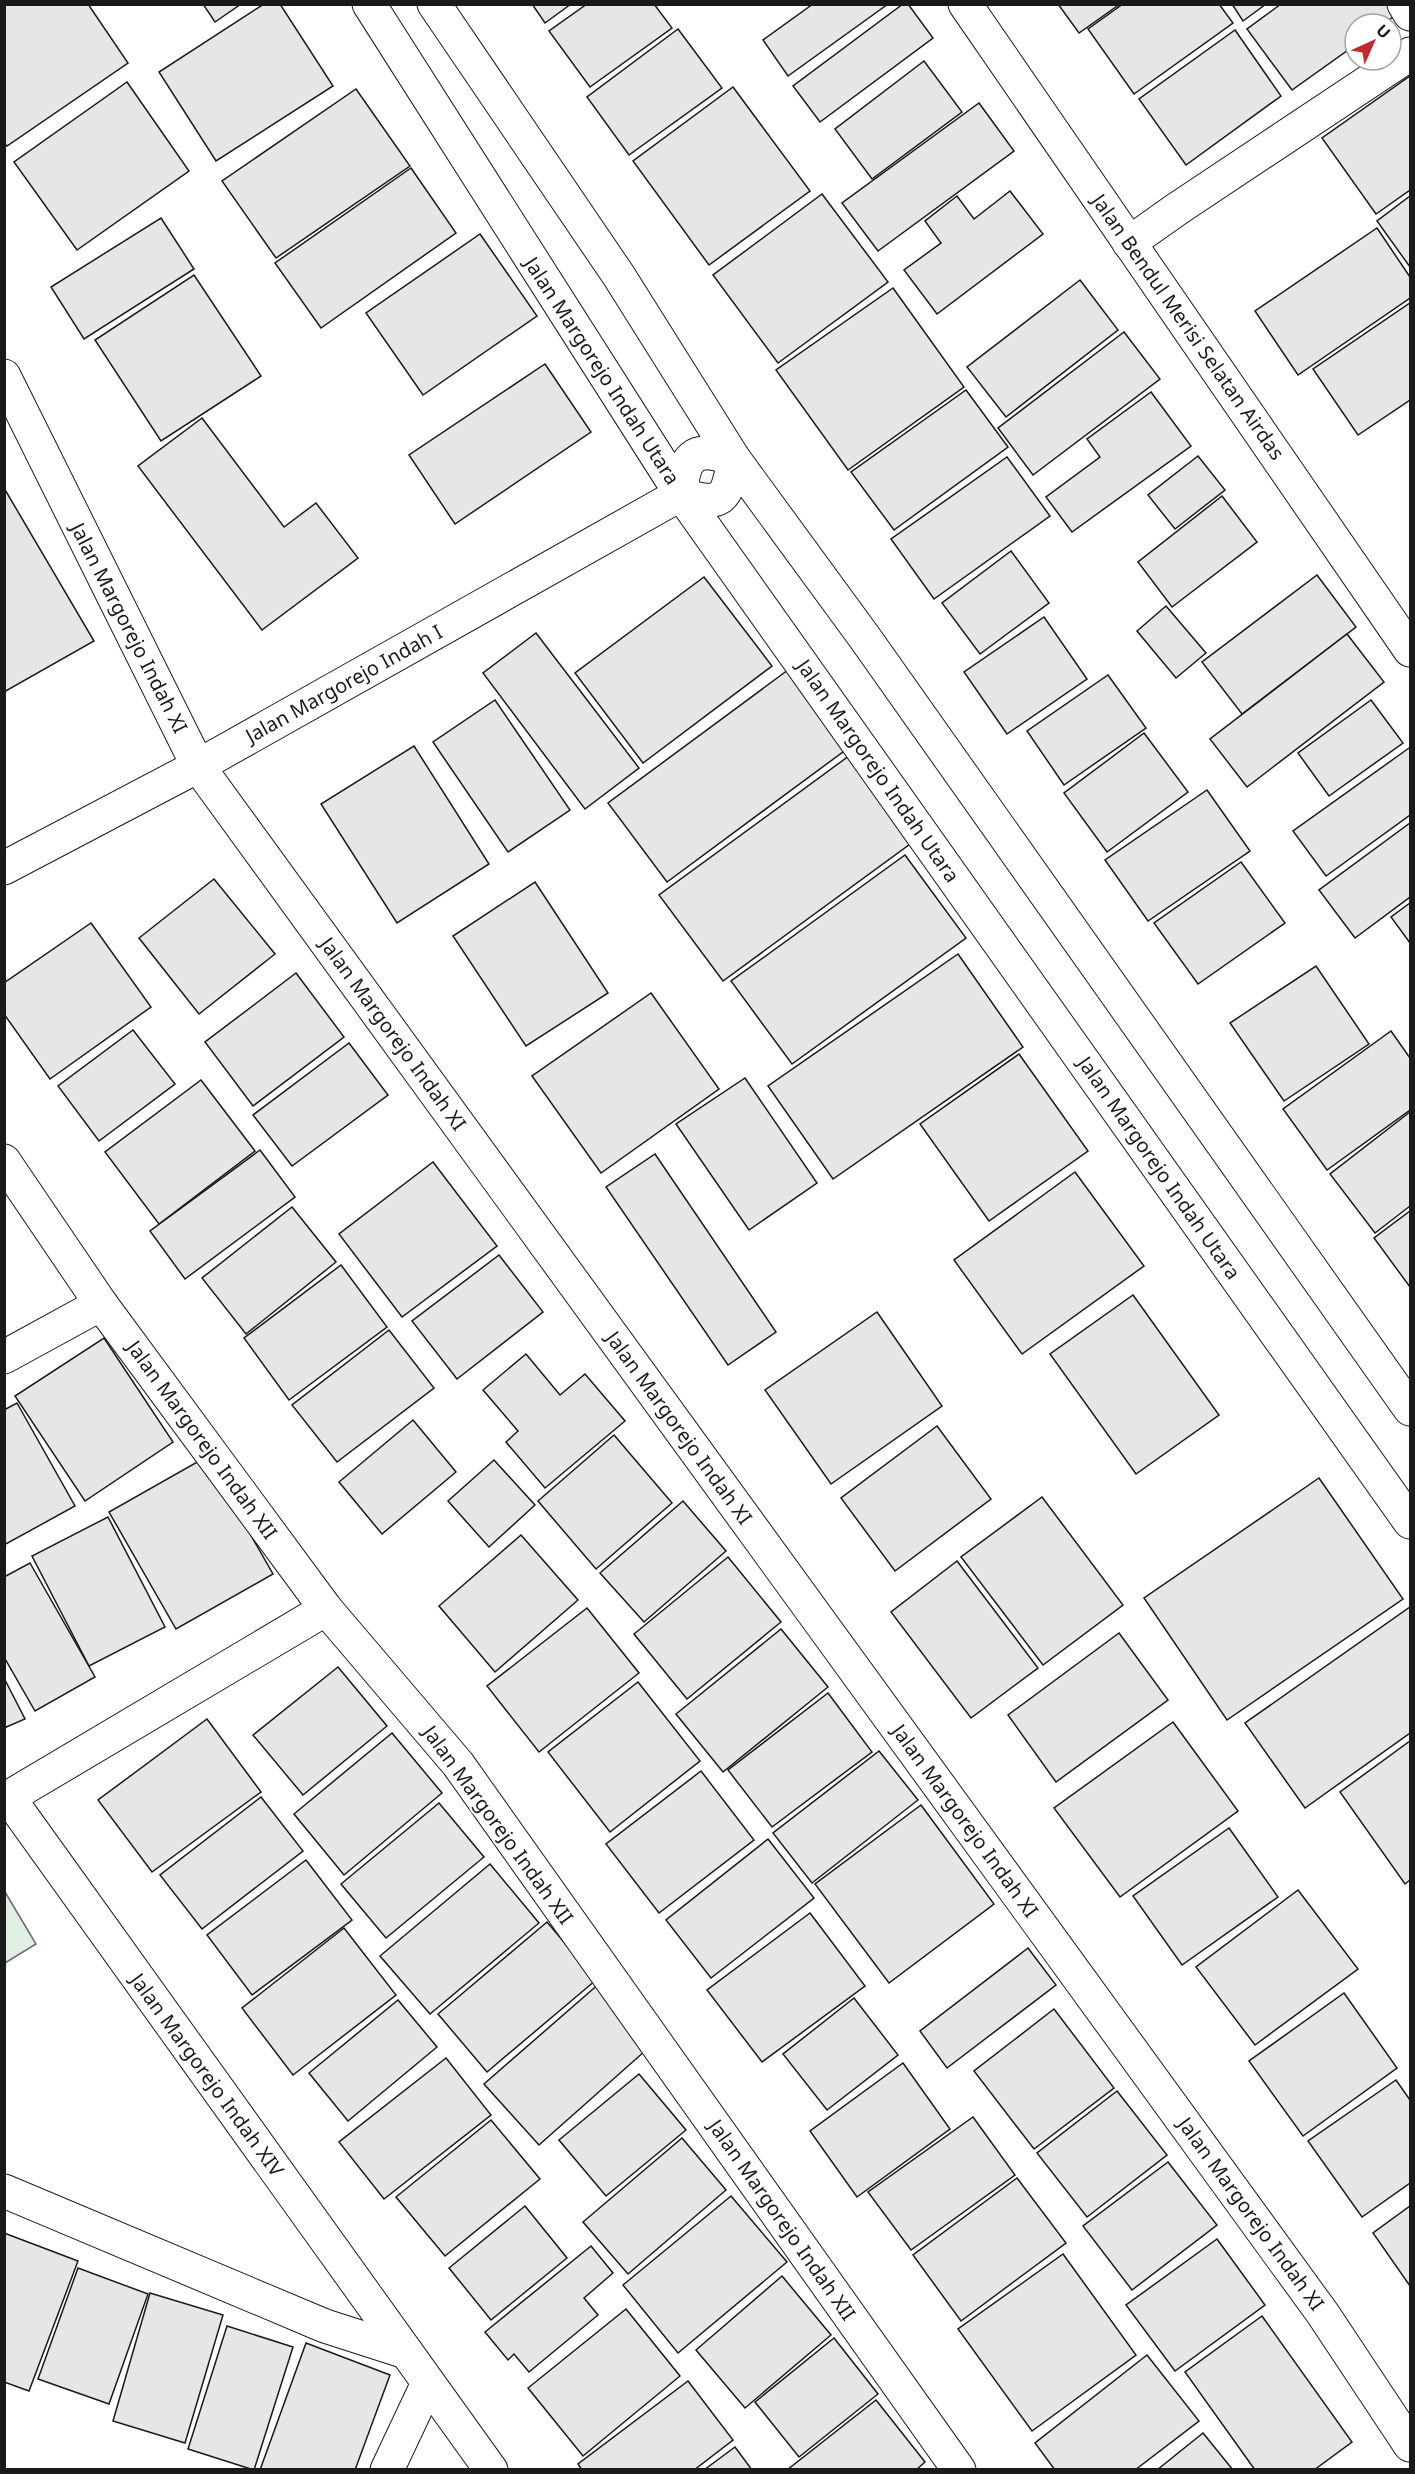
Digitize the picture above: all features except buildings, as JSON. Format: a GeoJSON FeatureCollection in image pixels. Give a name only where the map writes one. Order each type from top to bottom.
{"type":"FeatureCollection","features":[{"type":"Feature","properties":{"kind":"street","name":"Jalan Margorejo Indah Utara"},"geometry":{"type":"LineString","coordinates":[[369,4],[681,494],[1410,1522]]}},
{"type":"Feature","properties":{"kind":"street"},"geometry":{"type":"LineString","coordinates":[[434,4],[619,276],[734,459],[865,638],[1410,1408]]}},
{"type":"Feature","properties":{"kind":"street","name":"Jalan Bendul Merisi Selatan Airdas"},"geometry":{"type":"LineString","coordinates":[[965,4],[1410,650]]}},
{"type":"Feature","properties":{"kind":"street"},"geometry":{"type":"LineString","coordinates":[[1404,4],[1410,14]]}},
{"type":"Feature","properties":{"kind":"street"},"geometry":{"type":"LineString","coordinates":[[1129,243],[1410,54]]}},
{"type":"Feature","properties":{"kind":"street","name":"Jalan Margorejo Indah XI"},"geometry":{"type":"LineString","coordinates":[[4,376],[198,766],[1316,2304],[1410,2445]]}},
{"type":"Feature","properties":{"kind":"street"},"geometry":{"type":"LineString","coordinates":[[681,494],[708,501],[720,497],[729,488],[734,459]]}},
{"type":"Feature","properties":{"kind":"street","name":"Jalan Margorejo Indah I"},"geometry":{"type":"LineString","coordinates":[[4,868],[198,766],[681,494]]}},
{"type":"Feature","properties":{"kind":"street","name":"Jalan Margorejo Indah XII"},"geometry":{"type":"LineString","coordinates":[[4,1161],[101,1304],[326,1609],[458,1764],[959,2469]]}},
{"type":"Feature","properties":{"kind":"street"},"geometry":{"type":"LineString","coordinates":[[4,1357],[101,1304]]}},
{"type":"Feature","properties":{"kind":"street","name":"Jalan Margorejo Indah XIV"},"geometry":{"type":"LineString","coordinates":[[326,1609],[7,1799],[491,2469]]}},
{"type":"Feature","properties":{"kind":"street"},"geometry":{"type":"LineString","coordinates":[[4,2191],[325,2326],[406,2352]]}},
{"type":"Feature","properties":{"kind":"street"},"geometry":{"type":"LineString","coordinates":[[387,2469],[428,2383]]}},
{"type":"Feature","properties":{"kind":"green space"},"geometry":{"type":"Polygon","coordinates":[[[5,1892],[36,1944],[4,1963],[5,1892]]]}}]}
